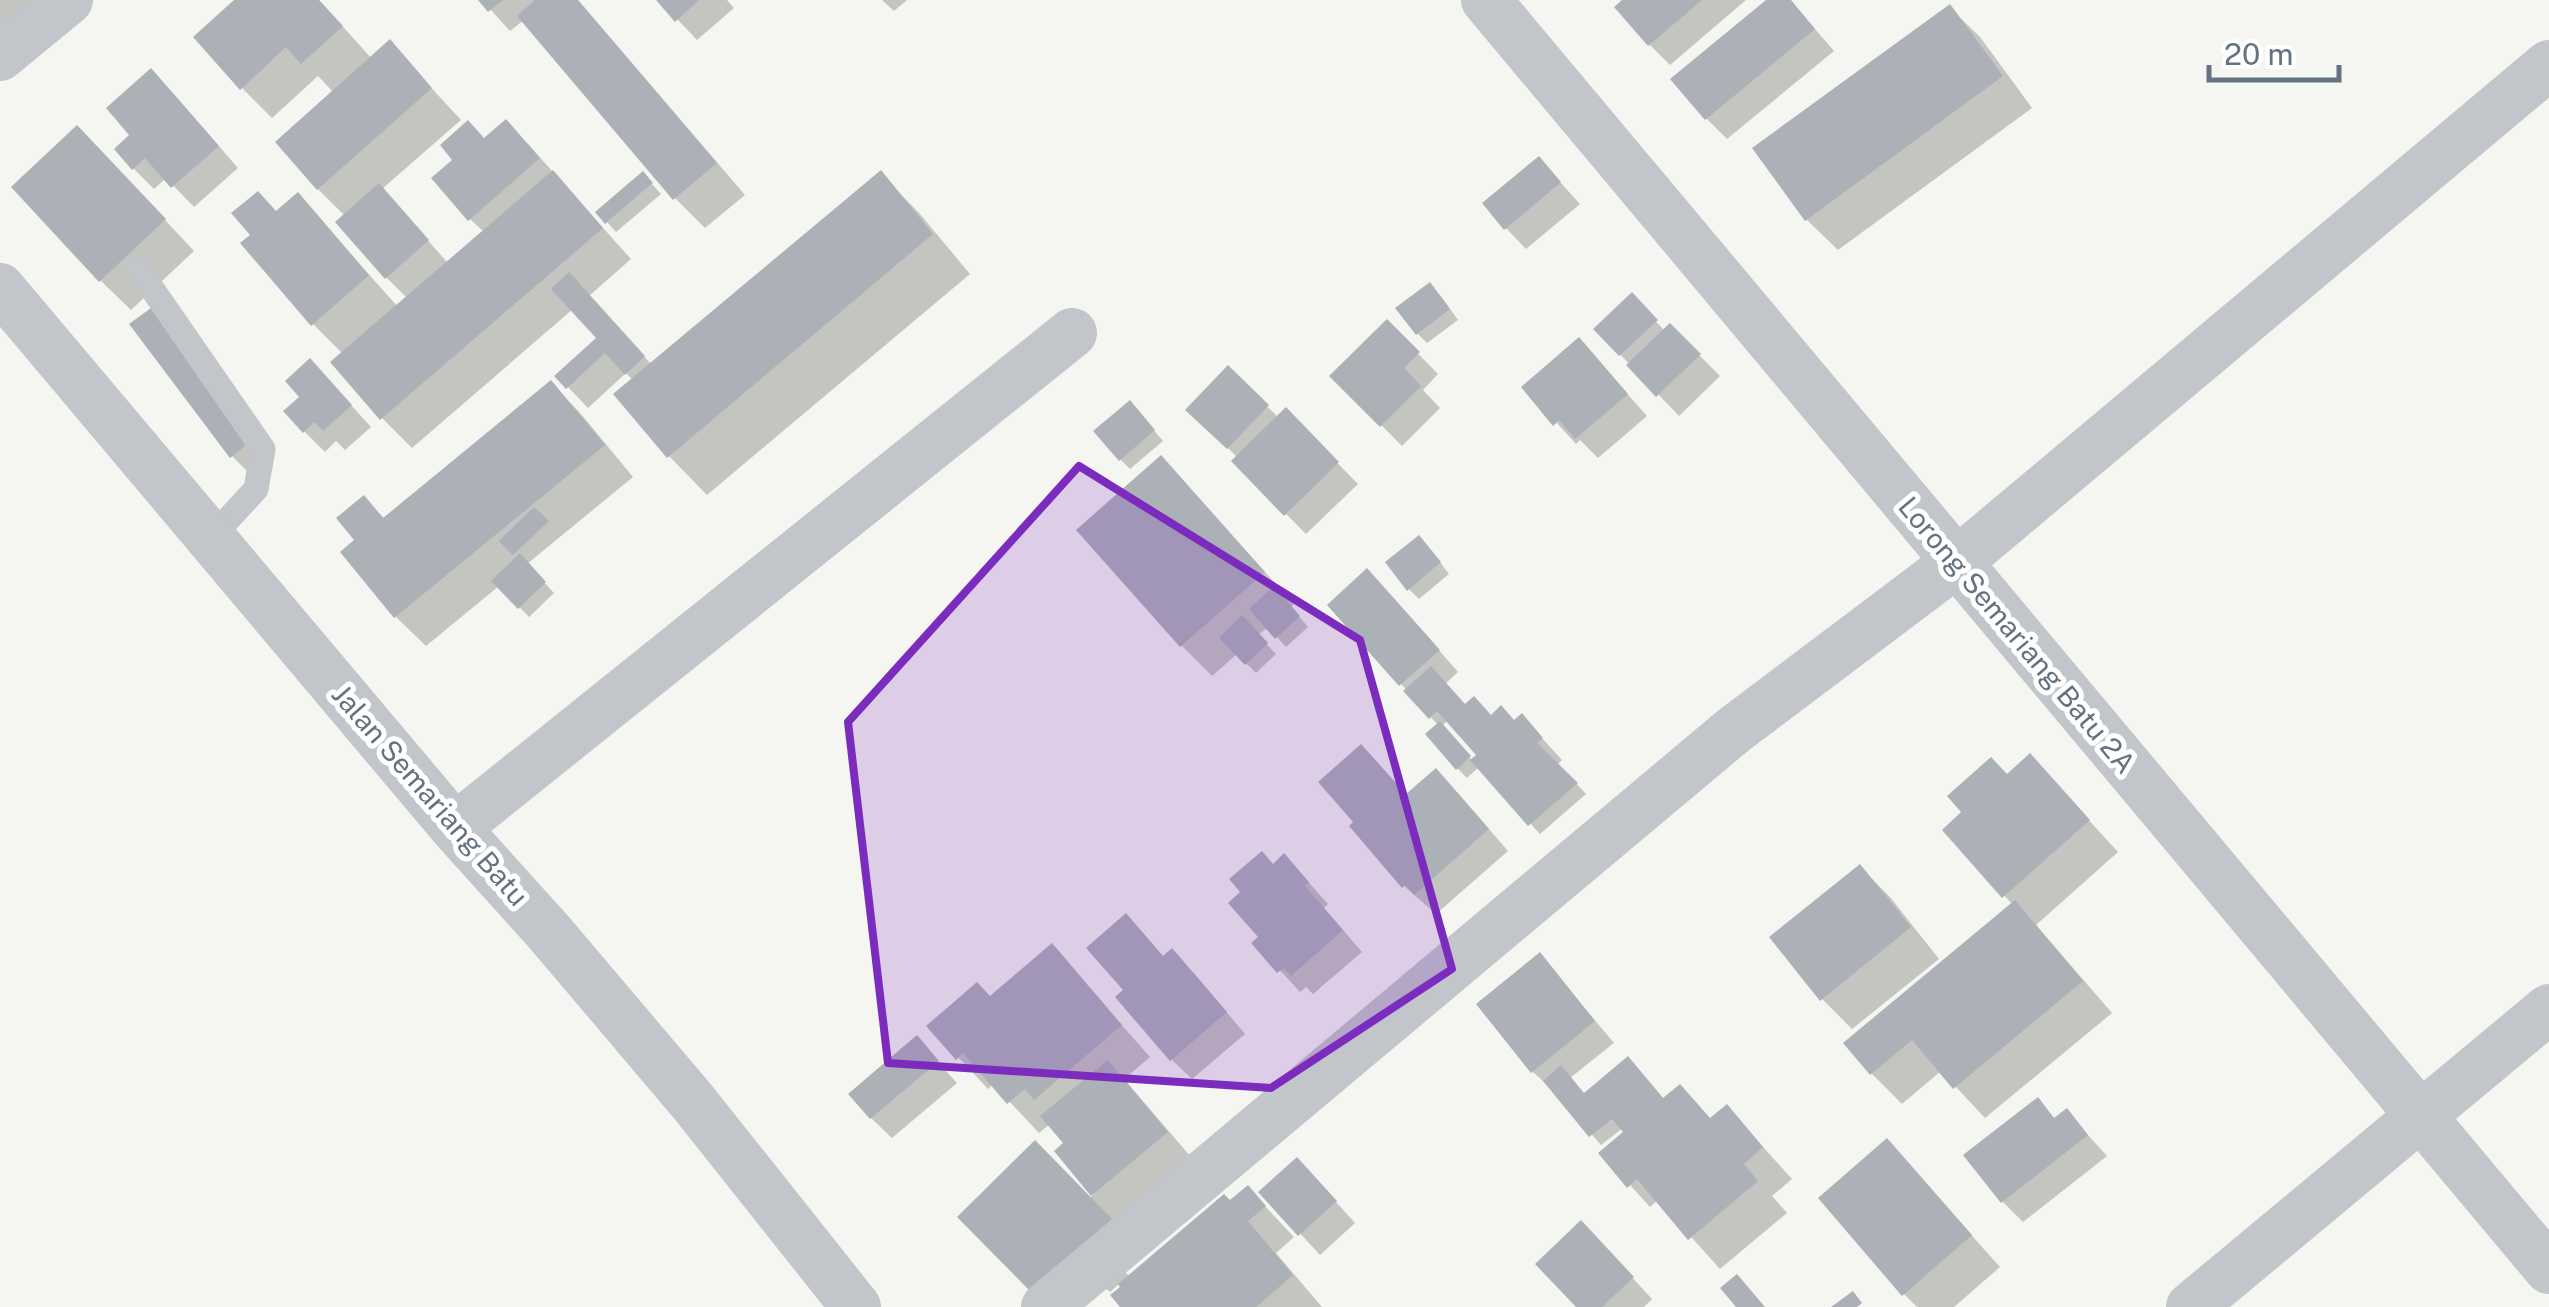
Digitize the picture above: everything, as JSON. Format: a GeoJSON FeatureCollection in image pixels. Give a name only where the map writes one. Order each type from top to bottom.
{"type":"FeatureCollection","features":[{"type":"Feature","properties":{"kind":"street"},"geometry":{"type":"LineString","coordinates":[[0,56],[68,0]]}},
{"type":"Feature","properties":{"kind":"street","name":"Lorong Semariang Batu 2A"},"geometry":{"type":"LineString","coordinates":[[1486,0],[2549,1268]]}},
{"type":"Feature","properties":{"kind":"street"},"geometry":{"type":"LineString","coordinates":[[1046,1307],[1734,730],[1957,562],[2549,64]]}},
{"type":"Feature","properties":{"kind":"street","name":"Jalan Semariang Batu"},"geometry":{"type":"LineString","coordinates":[[0,288],[693,1102],[856,1307]]}},
{"type":"Feature","properties":{"kind":"street"},"geometry":{"type":"LineString","coordinates":[[456,828],[1072,332]]}},
{"type":"Feature","properties":{"kind":"street"},"geometry":{"type":"LineString","coordinates":[[2192,1307],[2549,1008]]}},
{"type":"Feature","properties":{"kind":"lane"},"geometry":{"type":"LineString","coordinates":[[137,268],[263,449],[256,489],[210,539]]}},
{"type":"Feature","properties":{"kind":"highlighted area"},"geometry":{"type":"Polygon","coordinates":[[[1079,466],[1360,640],[1452,969],[1271,1088],[888,1063],[848,722],[1079,466]]]}},
{"type":"Feature","properties":{"kind":"building"},"geometry":{"type":"Polygon","coordinates":[[[234,0],[319,0],[343,26],[301,64],[286,47],[240,90],[193,37],[234,0]]]}},
{"type":"Feature","properties":{"kind":"building"},"geometry":{"type":"Polygon","coordinates":[[[478,0],[503,0],[488,12],[478,0]]]}},
{"type":"Feature","properties":{"kind":"building"},"geometry":{"type":"Polygon","coordinates":[[[535,0],[578,0],[717,163],[673,200],[517,16],[535,0]]]}},
{"type":"Feature","properties":{"kind":"building"},"geometry":{"type":"Polygon","coordinates":[[[656,0],[699,0],[675,22],[656,0]]]}},
{"type":"Feature","properties":{"kind":"building"},"geometry":{"type":"Polygon","coordinates":[[[1622,0],[1702,0],[1648,46],[1614,7],[1622,0]]]}},
{"type":"Feature","properties":{"kind":"building"},"geometry":{"type":"Polygon","coordinates":[[[1766,0],[1791,0],[1815,29],[1705,120],[1670,79],[1766,0]]]}},
{"type":"Feature","properties":{"kind":"building"},"geometry":{"type":"Polygon","coordinates":[[[1950,4],[2003,76],[1805,221],[1752,148],[1950,4]]]}},
{"type":"Feature","properties":{"kind":"building"},"geometry":{"type":"Polygon","coordinates":[[[390,39],[432,88],[317,190],[275,142],[390,39]]]}},
{"type":"Feature","properties":{"kind":"building"},"geometry":{"type":"Polygon","coordinates":[[[151,68],[219,146],[171,188],[145,158],[132,170],[114,149],[129,135],[106,108],[151,68]]]}},
{"type":"Feature","properties":{"kind":"building"},"geometry":{"type":"Polygon","coordinates":[[[506,119],[540,158],[468,221],[431,178],[452,160],[440,145],[468,120],[484,138],[506,119]]]}},
{"type":"Feature","properties":{"kind":"building"},"geometry":{"type":"Polygon","coordinates":[[[77,125],[166,219],[99,282],[11,187],[77,125]]]}},
{"type":"Feature","properties":{"kind":"building"},"geometry":{"type":"Polygon","coordinates":[[[1539,156],[1561,182],[1504,230],[1482,203],[1539,156]]]}},
{"type":"Feature","properties":{"kind":"building"},"geometry":{"type":"Polygon","coordinates":[[[553,170],[603,228],[380,420],[330,362],[553,170]]]}},
{"type":"Feature","properties":{"kind":"building"},"geometry":{"type":"Polygon","coordinates":[[[881,170],[933,234],[667,458],[613,394],[881,170]]]}},
{"type":"Feature","properties":{"kind":"building"},"geometry":{"type":"Polygon","coordinates":[[[643,171],[653,183],[605,224],[595,212],[643,171]]]}},
{"type":"Feature","properties":{"kind":"building"},"geometry":{"type":"Polygon","coordinates":[[[379,183],[429,240],[385,279],[335,222],[379,183]]]}},
{"type":"Feature","properties":{"kind":"building"},"geometry":{"type":"Polygon","coordinates":[[[258,191],[276,211],[298,192],[369,275],[311,326],[240,243],[250,235],[231,213],[258,191]]]}},
{"type":"Feature","properties":{"kind":"building"},"geometry":{"type":"Polygon","coordinates":[[[569,272],[645,356],[625,375],[605,353],[566,389],[554,376],[596,338],[551,289],[569,272]]]}},
{"type":"Feature","properties":{"kind":"building"},"geometry":{"type":"Polygon","coordinates":[[[1430,282],[1450,309],[1416,335],[1395,308],[1430,282]]]}},
{"type":"Feature","properties":{"kind":"building"},"geometry":{"type":"Polygon","coordinates":[[[1632,292],[1658,320],[1619,356],[1593,329],[1632,292]]]}},
{"type":"Feature","properties":{"kind":"building"},"geometry":{"type":"Polygon","coordinates":[[[151,308],[251,441],[230,458],[129,324],[151,308]]]}},
{"type":"Feature","properties":{"kind":"building"},"geometry":{"type":"Polygon","coordinates":[[[1387,319],[1420,352],[1404,368],[1421,386],[1380,427],[1329,376],[1387,319]]]}},
{"type":"Feature","properties":{"kind":"building"},"geometry":{"type":"Polygon","coordinates":[[[1670,323],[1701,354],[1656,397],[1626,365],[1670,323]]]}},
{"type":"Feature","properties":{"kind":"building"},"geometry":{"type":"Polygon","coordinates":[[[1579,337],[1628,394],[1575,439],[1559,420],[1553,426],[1521,387],[1579,337]]]}},
{"type":"Feature","properties":{"kind":"building"},"geometry":{"type":"Polygon","coordinates":[[[310,358],[352,405],[323,431],[314,422],[303,433],[283,411],[299,397],[285,381],[310,358]]]}},
{"type":"Feature","properties":{"kind":"building"},"geometry":{"type":"Polygon","coordinates":[[[1228,365],[1269,405],[1227,449],[1185,410],[1228,365]]]}},
{"type":"Feature","properties":{"kind":"building"},"geometry":{"type":"Polygon","coordinates":[[[551,380],[605,445],[394,618],[340,552],[354,540],[336,518],[364,495],[383,518],[551,380]]]}},
{"type":"Feature","properties":{"kind":"building"},"geometry":{"type":"Polygon","coordinates":[[[1130,400],[1155,430],[1119,461],[1093,431],[1130,400]]]}},
{"type":"Feature","properties":{"kind":"building"},"geometry":{"type":"Polygon","coordinates":[[[1286,407],[1339,462],[1284,516],[1231,461],[1286,407]]]}},
{"type":"Feature","properties":{"kind":"building"},"geometry":{"type":"Polygon","coordinates":[[[1161,455],[1265,572],[1180,647],[1076,530],[1161,455]]]}},
{"type":"Feature","properties":{"kind":"building"},"geometry":{"type":"Polygon","coordinates":[[[534,507],[549,521],[513,555],[499,541],[534,507]]]}},
{"type":"Feature","properties":{"kind":"building"},"geometry":{"type":"Polygon","coordinates":[[[1419,535],[1441,562],[1407,591],[1385,562],[1419,535]]]}},
{"type":"Feature","properties":{"kind":"building"},"geometry":{"type":"Polygon","coordinates":[[[520,553],[546,582],[518,609],[491,581],[520,553]]]}},
{"type":"Feature","properties":{"kind":"building"},"geometry":{"type":"Polygon","coordinates":[[[1367,568],[1440,650],[1399,686],[1327,605],[1367,568]]]}},
{"type":"Feature","properties":{"kind":"building"},"geometry":{"type":"Polygon","coordinates":[[[1274,586],[1300,616],[1275,639],[1249,609],[1274,586]]]}},
{"type":"Feature","properties":{"kind":"building"},"geometry":{"type":"Polygon","coordinates":[[[1242,615],[1268,643],[1245,665],[1219,638],[1242,615]]]}},
{"type":"Feature","properties":{"kind":"building"},"geometry":{"type":"Polygon","coordinates":[[[1431,666],[1465,704],[1474,696],[1491,715],[1501,705],[1514,720],[1522,713],[1543,738],[1537,743],[1578,783],[1528,826],[1470,760],[1476,755],[1437,711],[1429,719],[1403,691],[1431,666]]]}},
{"type":"Feature","properties":{"kind":"building"},"geometry":{"type":"Polygon","coordinates":[[[1440,721],[1471,756],[1456,770],[1425,734],[1440,721]]]}},
{"type":"Feature","properties":{"kind":"building"},"geometry":{"type":"Polygon","coordinates":[[[1361,744],[1406,794],[1436,768],[1489,829],[1414,895],[1406,885],[1402,888],[1349,826],[1353,822],[1318,782],[1361,744]]]}},
{"type":"Feature","properties":{"kind":"building"},"geometry":{"type":"Polygon","coordinates":[[[2030,753],[2090,820],[2002,898],[1942,830],[1961,812],[1947,796],[1991,757],[2007,774],[2030,753]]]}},
{"type":"Feature","properties":{"kind":"building"},"geometry":{"type":"Polygon","coordinates":[[[1262,851],[1273,864],[1284,853],[1309,882],[1305,886],[1343,930],[1291,976],[1284,968],[1277,973],[1251,943],[1258,937],[1228,903],[1240,892],[1229,879],[1262,851]]]}},
{"type":"Feature","properties":{"kind":"building"},"geometry":{"type":"Polygon","coordinates":[[[1860,864],[1911,927],[1820,1001],[1769,937],[1860,864]]]}},
{"type":"Feature","properties":{"kind":"building"},"geometry":{"type":"Polygon","coordinates":[[[2015,900],[2083,981],[1953,1089],[1912,1040],[1870,1075],[1843,1043],[2015,900]]]}},
{"type":"Feature","properties":{"kind":"building"},"geometry":{"type":"Polygon","coordinates":[[[1126,913],[1163,956],[1172,948],[1227,1012],[1170,1061],[1115,997],[1123,990],[1086,948],[1126,913]]]}},
{"type":"Feature","properties":{"kind":"building"},"geometry":{"type":"Polygon","coordinates":[[[1052,943],[1122,1025],[1034,1100],[1025,1089],[1007,1104],[963,1053],[956,1060],[926,1026],[977,982],[990,996],[1052,943]]]}},
{"type":"Feature","properties":{"kind":"building"},"geometry":{"type":"Polygon","coordinates":[[[1540,952],[1595,1021],[1531,1073],[1476,1004],[1540,952]]]}},
{"type":"Feature","properties":{"kind":"building"},"geometry":{"type":"Polygon","coordinates":[[[917,1035],[939,1061],[870,1119],[848,1094],[917,1035]]]}},
{"type":"Feature","properties":{"kind":"building"},"geometry":{"type":"Polygon","coordinates":[[[1628,1056],[1663,1098],[1680,1084],[1710,1118],[1727,1104],[1763,1147],[1744,1164],[1758,1181],[1688,1240],[1637,1179],[1627,1188],[1598,1153],[1623,1132],[1612,1119],[1589,1137],[1543,1081],[1561,1065],[1584,1093],[1628,1056]]]}},
{"type":"Feature","properties":{"kind":"building"},"geometry":{"type":"Polygon","coordinates":[[[1108,1060],[1168,1132],[1091,1196],[1054,1151],[1063,1143],[1040,1116],[1108,1060]]]}},
{"type":"Feature","properties":{"kind":"building"},"geometry":{"type":"Polygon","coordinates":[[[2038,1097],[2054,1118],[2067,1108],[2088,1135],[2001,1203],[1963,1155],[2038,1097]]]}},
{"type":"Feature","properties":{"kind":"building"},"geometry":{"type":"Polygon","coordinates":[[[1887,1138],[1972,1235],[1902,1296],[1818,1198],[1887,1138]]]}},
{"type":"Feature","properties":{"kind":"building"},"geometry":{"type":"Polygon","coordinates":[[[1035,1140],[1112,1219],[1034,1295],[957,1217],[1035,1140]]]}},
{"type":"Feature","properties":{"kind":"building"},"geometry":{"type":"Polygon","coordinates":[[[1297,1157],[1337,1201],[1298,1236],[1258,1192],[1297,1157]]]}},
{"type":"Feature","properties":{"kind":"building"},"geometry":{"type":"Polygon","coordinates":[[[1248,1185],[1266,1206],[1248,1221],[1293,1275],[1256,1307],[1120,1307],[1110,1295],[1120,1287],[1118,1284],[1224,1194],[1230,1200],[1248,1185]]]}},
{"type":"Feature","properties":{"kind":"building"},"geometry":{"type":"Polygon","coordinates":[[[1581,1220],[1634,1277],[1602,1307],[1576,1307],[1535,1264],[1581,1220]]]}},
{"type":"Feature","properties":{"kind":"building"},"geometry":{"type":"Polygon","coordinates":[[[1737,1274],[1765,1307],[1736,1307],[1720,1288],[1737,1274]]]}},
{"type":"Feature","properties":{"kind":"building"},"geometry":{"type":"Polygon","coordinates":[[[1853,1291],[1862,1303],[1857,1307],[1831,1307],[1853,1291]]]}}]}
